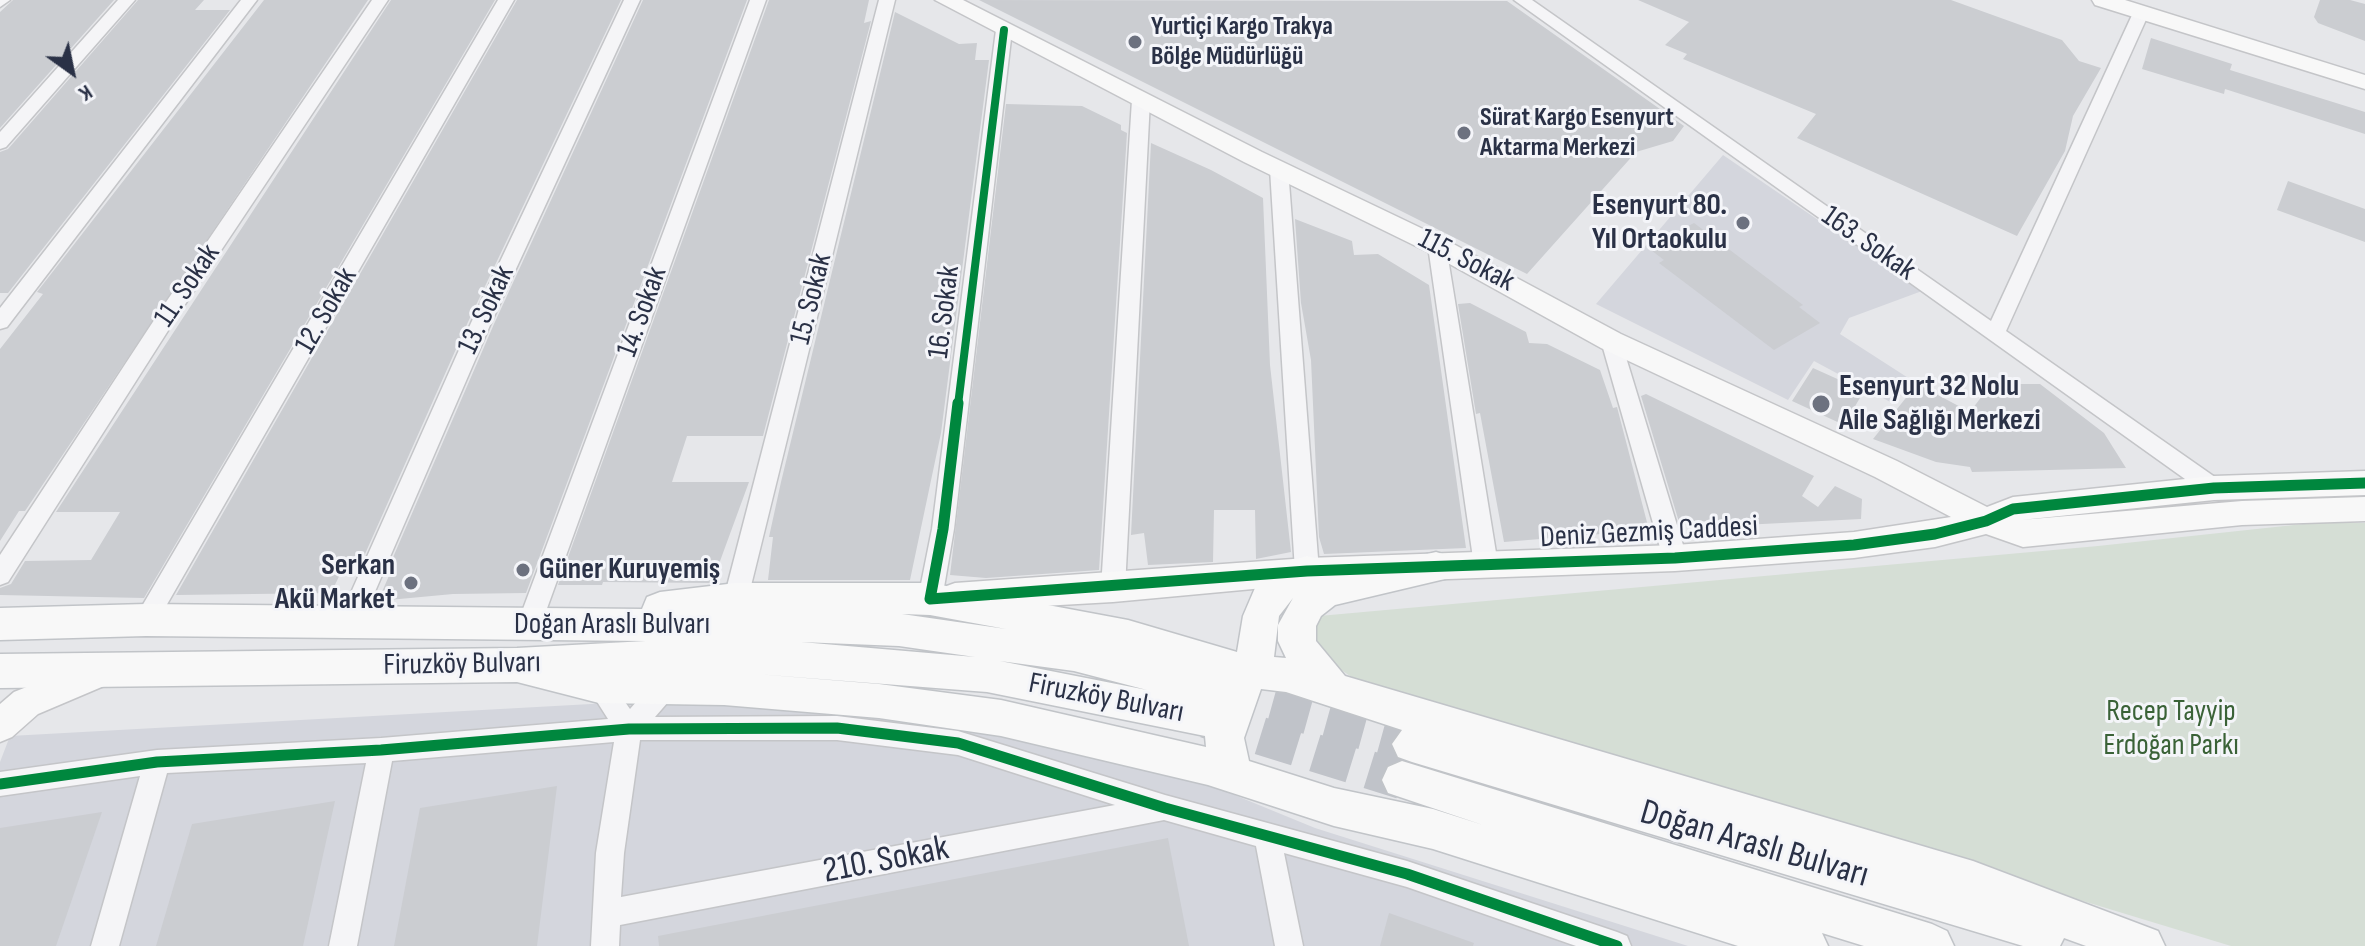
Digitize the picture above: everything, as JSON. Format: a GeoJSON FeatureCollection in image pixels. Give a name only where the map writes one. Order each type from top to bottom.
{"type":"FeatureCollection","features":[{"type":"Feature","properties":{"kind":"main road"},"geometry":{"type":"LineString","coordinates":[[1331,688],[1306,660],[1297,641],[1297,625],[1308,605],[1325,592],[1436,567]]}},
{"type":"Feature","properties":{"kind":"main road"},"geometry":{"type":"LineString","coordinates":[[1236,775],[1228,763],[1224,738],[1231,688],[1268,599],[1284,583],[1307,571]]}},
{"type":"Feature","properties":{"kind":"main road"},"geometry":{"type":"LineString","coordinates":[[529,625],[736,598],[930,599],[1128,636],[1231,688],[1286,675],[1373,704],[1973,882],[2143,946]]}},
{"type":"Feature","properties":{"kind":"main road","name":"Doğan Araslı Bulvarı"},"geometry":{"type":"LineString","coordinates":[[0,624],[146,620],[806,626],[899,630],[1074,655],[1231,688]]}},
{"type":"Feature","properties":{"kind":"main road","name":"Firuzköy Bulvarı"},"geometry":{"type":"LineString","coordinates":[[0,671],[517,665],[647,657],[784,657],[907,665],[987,675],[1231,688]]}},
{"type":"Feature","properties":{"kind":"main road"},"geometry":{"type":"LineString","coordinates":[[517,665],[599,686],[666,686],[879,701],[1001,718],[1236,775],[1346,810],[1433,829],[1806,946]]}},
{"type":"Feature","properties":{"kind":"main road"},"geometry":{"type":"LineString","coordinates":[[1346,810],[1366,808],[1381,796],[1395,770],[1394,729],[1387,715],[1373,704]]}},
{"type":"Feature","properties":{"kind":"main road","name":"Doğan Araslı Bulvarı"},"geometry":{"type":"LineString","coordinates":[[1932,946],[1407,762],[2095,946]]}},
{"type":"Feature","properties":{"kind":"street"},"geometry":{"type":"LineString","coordinates":[[0,143],[127,0]]}},
{"type":"Feature","properties":{"kind":"street"},"geometry":{"type":"LineString","coordinates":[[0,322],[249,0]]}},
{"type":"Feature","properties":{"kind":"street","name":"11. Sokak"},"geometry":{"type":"LineString","coordinates":[[0,575],[171,310],[380,0]]}},
{"type":"Feature","properties":{"kind":"street","name":"12. Sokak"},"geometry":{"type":"LineString","coordinates":[[146,620],[506,0]]}},
{"type":"Feature","properties":{"kind":"street","name":"13. Sokak"},"geometry":{"type":"LineString","coordinates":[[349,624],[481,323],[632,0]]}},
{"type":"Feature","properties":{"kind":"street","name":"14. Sokak"},"geometry":{"type":"LineString","coordinates":[[529,625],[758,0]]}},
{"type":"Feature","properties":{"kind":"street","name":"15. Sokak"},"geometry":{"type":"LineString","coordinates":[[736,598],[887,0]]}},
{"type":"Feature","properties":{"kind":"street","name":"115. Sokak"},"geometry":{"type":"LineString","coordinates":[[946,0],[1437,246],[1611,341],[1886,469],[1986,521]]}},
{"type":"Feature","properties":{"kind":"street","name":"163. Sokak"},"geometry":{"type":"LineString","coordinates":[[1522,0],[2214,488]]}},
{"type":"Feature","properties":{"kind":"street"},"geometry":{"type":"LineString","coordinates":[[2103,0],[2365,82]]}},
{"type":"Feature","properties":{"kind":"street"},"geometry":{"type":"LineString","coordinates":[[1995,334],[2141,13]]}},
{"type":"Feature","properties":{"kind":"street","name":"16. Sokak"},"geometry":{"type":"LineString","coordinates":[[930,599],[943,529],[1004,30]]}},
{"type":"Feature","properties":{"kind":"street"},"geometry":{"type":"LineString","coordinates":[[1113,588],[1141,100]]}},
{"type":"Feature","properties":{"kind":"street"},"geometry":{"type":"LineString","coordinates":[[1279,169],[1307,571]]}},
{"type":"Feature","properties":{"kind":"street"},"geometry":{"type":"LineString","coordinates":[[1437,246],[1486,565]]}},
{"type":"Feature","properties":{"kind":"street"},"geometry":{"type":"LineString","coordinates":[[1611,341],[1675,558]]}},
{"type":"Feature","properties":{"kind":"street","name":"Deniz Gezmiş Caddesi"},"geometry":{"type":"LineString","coordinates":[[930,599],[1113,588],[1307,571],[1675,558],[1854,545],[1935,534],[1986,521],[2013,509],[2214,488],[2365,483]]}},
{"type":"Feature","properties":{"kind":"street"},"geometry":{"type":"LineString","coordinates":[[1986,521],[2023,534],[2242,513],[2365,509]]}},
{"type":"Feature","properties":{"kind":"street"},"geometry":{"type":"LineString","coordinates":[[0,726],[26,703],[103,671]]}},
{"type":"Feature","properties":{"kind":"street"},"geometry":{"type":"LineString","coordinates":[[599,686],[629,729]]}},
{"type":"Feature","properties":{"kind":"street"},"geometry":{"type":"LineString","coordinates":[[605,946],[610,853],[629,729],[666,686]]}},
{"type":"Feature","properties":{"kind":"street"},"geometry":{"type":"LineString","coordinates":[[0,784],[157,762],[381,750],[629,729],[837,728],[958,743],[1165,808],[1407,874],[1617,946]]}},
{"type":"Feature","properties":{"kind":"street"},"geometry":{"type":"LineString","coordinates":[[343,946],[381,750]]}},
{"type":"Feature","properties":{"kind":"street"},"geometry":{"type":"LineString","coordinates":[[105,946],[157,762]]}},
{"type":"Feature","properties":{"kind":"street","name":"210. Sokak"},"geometry":{"type":"LineString","coordinates":[[608,913],[1165,808]]}},
{"type":"Feature","properties":{"kind":"street"},"geometry":{"type":"LineString","coordinates":[[1267,835],[1289,946]]}},
{"type":"Feature","properties":{"kind":"shaded area","name":"Esenyurt 80. Yıl Ortaokulu"},"geometry":{"type":"Polygon","coordinates":[[[1723,155],[1922,291],[1849,318],[1840,334],[1913,381],[1894,404],[1814,361],[1788,400],[1596,304],[1723,155]]]}},
{"type":"Feature","properties":{"kind":"shaded area"},"geometry":{"type":"Polygon","coordinates":[[[682,699],[871,707],[1193,778],[1315,828],[1688,946],[0,946],[0,762],[10,736],[682,699]]]}},
{"type":"Feature","properties":{"kind":"green space","name":"Recep Tayyip Erdoğan Parkı"},"geometry":{"type":"Polygon","coordinates":[[[2322,522],[2365,523],[2365,946],[2231,946],[1356,680],[1312,650],[1307,630],[1319,616],[2098,546],[2322,522]]]}},
{"type":"Feature","properties":{"kind":"building"},"geometry":{"type":"Polygon","coordinates":[[[13,0],[114,0],[0,128],[0,12],[13,0]]]}},
{"type":"Feature","properties":{"kind":"building"},"geometry":{"type":"Polygon","coordinates":[[[138,0],[204,0],[195,10],[230,10],[8,293],[0,293],[0,152],[8,149],[138,0]]]}},
{"type":"Feature","properties":{"kind":"building"},"geometry":{"type":"Polygon","coordinates":[[[264,0],[368,0],[25,511],[19,511],[0,541],[0,349],[43,294],[37,292],[264,0]]]}},
{"type":"Feature","properties":{"kind":"building"},"geometry":{"type":"Polygon","coordinates":[[[391,0],[495,0],[144,598],[0,595],[0,588],[11,584],[25,561],[91,560],[120,512],[56,512],[391,0]]]}},
{"type":"Feature","properties":{"kind":"building"},"geometry":{"type":"Polygon","coordinates":[[[517,0],[621,0],[468,322],[361,563],[345,564],[331,593],[176,595],[517,0]]]}},
{"type":"Feature","properties":{"kind":"building"},"geometry":{"type":"Polygon","coordinates":[[[643,0],[747,0],[526,593],[453,594],[378,601],[395,562],[391,562],[494,324],[643,0]]]}},
{"type":"Feature","properties":{"kind":"building"},"geometry":{"type":"Polygon","coordinates":[[[769,0],[869,0],[864,23],[871,21],[763,436],[687,436],[672,482],[749,482],[712,583],[603,582],[602,585],[558,585],[769,0]]]}},
{"type":"Feature","properties":{"kind":"building","name":"Sürat Kargo Esenyurt Aktarma Merkezi"},"geometry":{"type":"Polygon","coordinates":[[[979,0],[1507,1],[1684,126],[1673,141],[1636,152],[1527,274],[979,0]]]}},
{"type":"Feature","properties":{"kind":"building"},"geometry":{"type":"Polygon","coordinates":[[[1638,0],[1951,0],[2062,40],[2079,61],[2101,68],[2073,116],[2065,151],[2017,236],[1797,138],[1816,114],[1683,59],[1687,54],[1665,45],[1689,22],[1638,0]]]}},
{"type":"Feature","properties":{"kind":"building"},"geometry":{"type":"Polygon","coordinates":[[[2320,0],[2350,0],[2365,4],[2365,41],[2318,23],[2314,17],[2320,0]]]}},
{"type":"Feature","properties":{"kind":"building"},"geometry":{"type":"Polygon","coordinates":[[[895,12],[959,44],[977,43],[975,60],[989,60],[941,433],[910,580],[768,580],[773,537],[769,537],[781,482],[895,12]]]}},
{"type":"Feature","properties":{"kind":"building"},"geometry":{"type":"Polygon","coordinates":[[[2151,38],[2232,64],[2230,70],[2365,112],[2365,134],[2225,89],[2224,94],[2142,69],[2151,38]]]}},
{"type":"Feature","properties":{"kind":"building"},"geometry":{"type":"Polygon","coordinates":[[[1006,104],[1082,106],[1121,125],[1121,130],[1127,133],[1099,570],[986,578],[950,575],[1006,104]]]}},
{"type":"Feature","properties":{"kind":"building"},"geometry":{"type":"Polygon","coordinates":[[[1151,143],[1263,198],[1270,365],[1291,552],[1256,559],[1255,510],[1214,510],[1213,562],[1148,565],[1144,533],[1131,535],[1151,143]]]}},
{"type":"Feature","properties":{"kind":"building"},"geometry":{"type":"Polygon","coordinates":[[[2288,181],[2365,209],[2365,242],[2277,210],[2288,181]]]}},
{"type":"Feature","properties":{"kind":"building"},"geometry":{"type":"Polygon","coordinates":[[[1295,219],[1352,241],[1354,255],[1378,254],[1429,285],[1466,548],[1324,554],[1319,537],[1311,360],[1301,303],[1295,219]]]}},
{"type":"Feature","properties":{"kind":"building"},"geometry":{"type":"Polygon","coordinates":[[[1694,223],[1803,305],[1799,307],[1820,323],[1774,350],[1659,263],[1664,260],[1647,247],[1694,223]]]}},
{"type":"Feature","properties":{"kind":"building"},"geometry":{"type":"Polygon","coordinates":[[[1470,303],[1526,332],[1529,343],[1547,344],[1600,370],[1613,408],[1617,407],[1649,530],[1504,542],[1480,413],[1476,414],[1458,304],[1470,303]]]}},
{"type":"Feature","properties":{"kind":"building"},"geometry":{"type":"Polygon","coordinates":[[[1813,368],[1864,391],[1844,425],[1792,401],[1813,368]]]}},
{"type":"Feature","properties":{"kind":"building"},"geometry":{"type":"Polygon","coordinates":[[[1917,384],[1970,412],[1991,384],[2040,384],[2104,433],[2126,468],[1972,472],[1970,467],[1936,462],[1873,439],[1917,384]]]}},
{"type":"Feature","properties":{"kind":"building"},"geometry":{"type":"Polygon","coordinates":[[[1646,394],[1814,476],[1802,496],[1818,507],[1835,486],[1862,499],[1861,519],[1723,526],[1721,521],[1679,522],[1641,396],[1646,394]]]}},
{"type":"Feature","properties":{"kind":"building"},"geometry":{"type":"Polygon","coordinates":[[[557,786],[537,946],[394,946],[420,808],[557,786]]]}},
{"type":"Feature","properties":{"kind":"building"},"geometry":{"type":"Polygon","coordinates":[[[335,801],[303,946],[156,946],[192,824],[335,801]]]}},
{"type":"Feature","properties":{"kind":"building"},"geometry":{"type":"Polygon","coordinates":[[[102,812],[56,946],[0,946],[0,828],[102,812]]]}},
{"type":"Feature","properties":{"kind":"building"},"geometry":{"type":"Polygon","coordinates":[[[1168,838],[1189,946],[659,946],[658,936],[1168,838]]]}},
{"type":"Feature","properties":{"kind":"building"},"geometry":{"type":"Polygon","coordinates":[[[1389,913],[1474,943],[1473,946],[1380,946],[1389,913]]]}},
{"type":"Feature","properties":{"kind":"tunnel"},"geometry":{"type":"LineString","coordinates":[[1217,690],[1412,744]]}},
{"type":"Feature","properties":{"kind":"tunnel"},"geometry":{"type":"LineString","coordinates":[[1206,719],[1402,780]]}},
{"type":"Feature","properties":{"kind":"cycle path"},"geometry":{"type":"LineString","coordinates":[[1004,30],[943,529],[930,599],[1113,588],[1307,571],[1675,558],[1854,545],[1935,534],[1986,521],[2013,509],[2214,488],[2365,483]]}},
{"type":"Feature","properties":{"kind":"cycle path"},"geometry":{"type":"LineString","coordinates":[[0,784],[157,762],[381,750],[629,729],[837,728],[958,743],[1165,808],[1407,874],[1617,946]]}},
{"type":"Feature","properties":{"kind":"place","name":"Yurtiçi Kargo Trakya Bölge Müdürlüğü"},"geometry":{"type":"Point","coordinates":[1135,42]}},
{"type":"Feature","properties":{"kind":"place","name":"Sürat Kargo Esenyurt Aktarma Merkezi"},"geometry":{"type":"Point","coordinates":[1464,133]}},
{"type":"Feature","properties":{"kind":"place","name":"Esenyurt 80. Yıl Ortaokulu"},"geometry":{"type":"Point","coordinates":[1743,223]}},
{"type":"Feature","properties":{"kind":"place","name":"Esenyurt 32 Nolu Aile Sağlığı Merkezi"},"geometry":{"type":"Point","coordinates":[1821,404]}},
{"type":"Feature","properties":{"kind":"place","name":"Güner Kuruyemiş"},"geometry":{"type":"Point","coordinates":[523,570]}},
{"type":"Feature","properties":{"kind":"place","name":"Serkan Akü Market"},"geometry":{"type":"Point","coordinates":[411,583]}}]}
